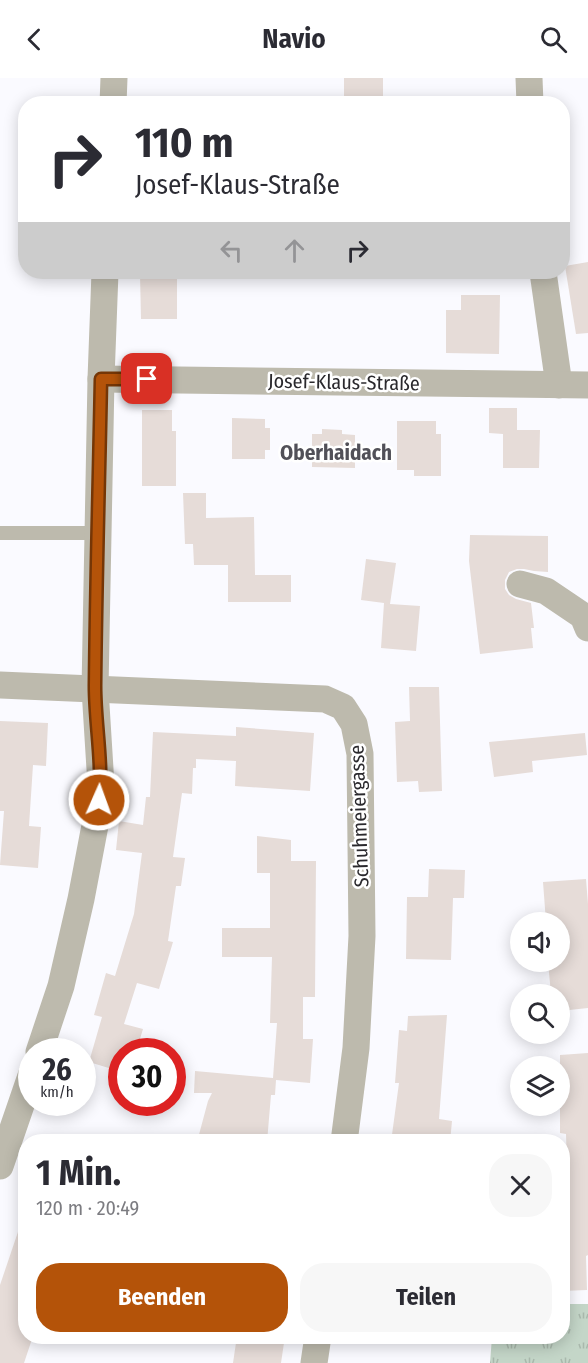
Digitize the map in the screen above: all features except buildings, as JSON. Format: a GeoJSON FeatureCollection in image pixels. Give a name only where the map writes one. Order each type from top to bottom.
{"type":"FeatureCollection","features":[{"type":"Feature","properties":{"kind":"street"},"geometry":{"type":"LineString","coordinates":[[113,96],[114,78]]}},
{"type":"Feature","properties":{"kind":"street"},"geometry":{"type":"LineString","coordinates":[[529,78],[530,96]]}},
{"type":"Feature","properties":{"kind":"street"},"geometry":{"type":"LineString","coordinates":[[44,1038],[61,986],[81,899],[101,785],[95,689],[105,279]]}},
{"type":"Feature","properties":{"kind":"street"},"geometry":{"type":"LineString","coordinates":[[544,279],[559,385]]}},
{"type":"Feature","properties":{"kind":"street","name":"Josef-Klaus-Straße"},"geometry":{"type":"LineString","coordinates":[[101,379],[588,385]]}},
{"type":"Feature","properties":{"kind":"street"},"geometry":{"type":"LineString","coordinates":[[520,584],[546,591],[582,616],[588,628]]}},
{"type":"Feature","properties":{"kind":"street","name":"Schuhmeiergasse"},"geometry":{"type":"LineString","coordinates":[[0,685],[325,699],[343,707],[354,724],[360,754],[362,936],[356,1047],[345,1134]]}},
{"type":"Feature","properties":{"kind":"street"},"geometry":{"type":"LineString","coordinates":[[0,1166],[8,1116],[18,1098]]}},
{"type":"Feature","properties":{"kind":"street"},"geometry":{"type":"LineString","coordinates":[[314,1363],[317,1344]]}},
{"type":"Feature","properties":{"kind":"lane"},"geometry":{"type":"LineString","coordinates":[[0,533],[98,533]]}},
{"type":"Feature","properties":{"kind":"green space"},"geometry":{"type":"Polygon","coordinates":[[[570,1304],[588,1304],[588,1363],[490,1363],[491,1344],[570,1344],[570,1304]]]}},
{"type":"Feature","properties":{"kind":"district","name":"Oberhaidach"},"geometry":{"type":"Point","coordinates":[336,453]}},
{"type":"Feature","properties":{"kind":"route"},"geometry":{"type":"LineString","coordinates":[[99,800],[100,754],[95,689],[101,379],[147,379]]}}]}
